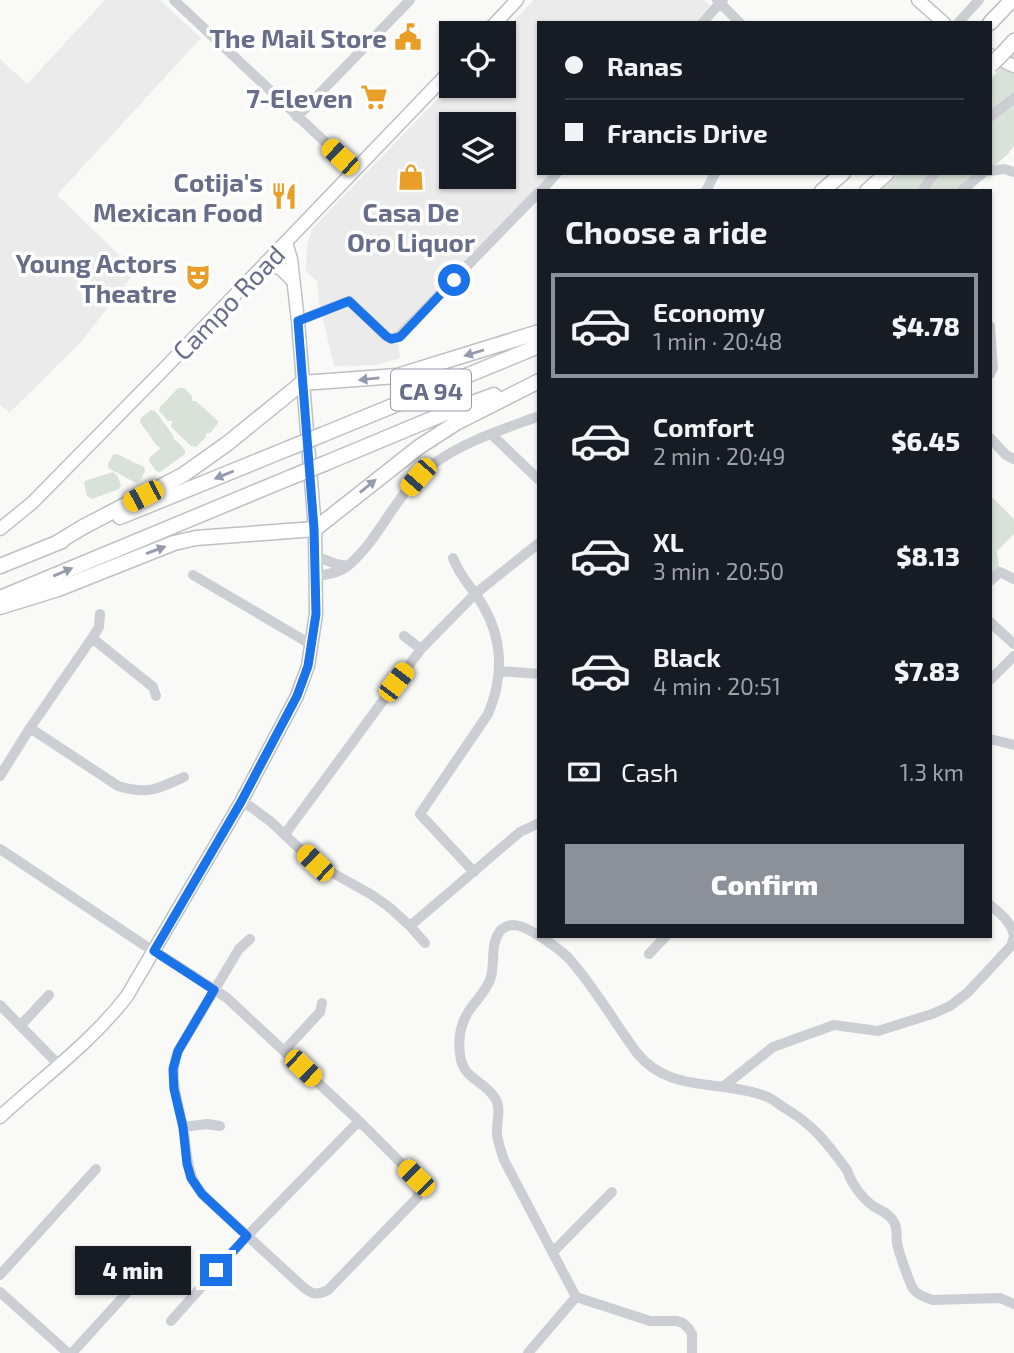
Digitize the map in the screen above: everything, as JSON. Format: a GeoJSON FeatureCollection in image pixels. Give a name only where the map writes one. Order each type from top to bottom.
{"type":"FeatureCollection","features":[{"type":"Feature","properties":{"kind":"highway"},"geometry":{"type":"LineString","coordinates":[[992,21],[1012,0]]}},
{"type":"Feature","properties":{"kind":"highway"},"geometry":{"type":"LineString","coordinates":[[992,64],[1010,45]]}},
{"type":"Feature","properties":{"kind":"highway"},"geometry":{"type":"LineString","coordinates":[[824,189],[841,175]]}},
{"type":"Feature","properties":{"kind":"highway"},"geometry":{"type":"LineString","coordinates":[[869,189],[885,175]]}},
{"type":"Feature","properties":{"kind":"highway"},"geometry":{"type":"LineString","coordinates":[[55,544],[183,475],[228,443],[302,383],[397,376],[537,333]]}},
{"type":"Feature","properties":{"kind":"highway","name":"CA 94"},"geometry":{"type":"LineString","coordinates":[[0,566],[537,347]]}},
{"type":"Feature","properties":{"kind":"highway"},"geometry":{"type":"LineString","coordinates":[[0,607],[58,589],[174,543],[196,538],[314,529],[428,440],[537,380]]}},
{"type":"Feature","properties":{"kind":"highway","name":"CA 94"},"geometry":{"type":"LineString","coordinates":[[0,598],[453,410],[537,380]]}},
{"type":"Feature","properties":{"kind":"main road"},"geometry":{"type":"LineString","coordinates":[[497,21],[517,0]]}},
{"type":"Feature","properties":{"kind":"main road"},"geometry":{"type":"LineString","coordinates":[[918,0],[942,21]]}},
{"type":"Feature","properties":{"kind":"main road"},"geometry":{"type":"LineString","coordinates":[[992,56],[1014,66]]}},
{"type":"Feature","properties":{"kind":"main road","name":"Campo Road"},"geometry":{"type":"LineString","coordinates":[[0,529],[39,497],[439,83]]}},
{"type":"Feature","properties":{"kind":"main road"},"geometry":{"type":"LineString","coordinates":[[0,1117],[85,1043],[117,1010],[137,982],[241,802],[297,696],[308,666],[316,614],[314,529],[298,321],[286,242]]}},
{"type":"Feature","properties":{"kind":"main road"},"geometry":{"type":"LineString","coordinates":[[265,263],[281,269],[293,281]]}},
{"type":"Feature","properties":{"kind":"street"},"geometry":{"type":"LineString","coordinates":[[174,0],[355,170]]}},
{"type":"Feature","properties":{"kind":"street"},"geometry":{"type":"LineString","coordinates":[[298,117],[410,0]]}},
{"type":"Feature","properties":{"kind":"street"},"geometry":{"type":"LineString","coordinates":[[960,21],[979,0]]}},
{"type":"Feature","properties":{"kind":"street"},"geometry":{"type":"LineString","coordinates":[[704,21],[720,1],[738,21]]}},
{"type":"Feature","properties":{"kind":"street"},"geometry":{"type":"LineString","coordinates":[[992,115],[1014,98]]}},
{"type":"Feature","properties":{"kind":"street"},"geometry":{"type":"LineString","coordinates":[[992,171],[1004,169],[1014,172]]}},
{"type":"Feature","properties":{"kind":"street"},"geometry":{"type":"LineString","coordinates":[[543,189],[556,175]]}},
{"type":"Feature","properties":{"kind":"street"},"geometry":{"type":"LineString","coordinates":[[963,189],[981,175]]}},
{"type":"Feature","properties":{"kind":"street"},"geometry":{"type":"LineString","coordinates":[[298,321],[349,301],[386,336],[391,339],[400,337],[537,195]]}},
{"type":"Feature","properties":{"kind":"street"},"geometry":{"type":"LineString","coordinates":[[315,576],[326,576],[348,566],[362,552],[406,490],[431,465],[460,446],[537,417]]}},
{"type":"Feature","properties":{"kind":"street"},"geometry":{"type":"LineString","coordinates":[[491,434],[537,478]]}},
{"type":"Feature","properties":{"kind":"street"},"geometry":{"type":"LineString","coordinates":[[992,440],[1006,455],[1014,459]]}},
{"type":"Feature","properties":{"kind":"street"},"geometry":{"type":"LineString","coordinates":[[285,834],[421,649],[475,594],[537,545]]}},
{"type":"Feature","properties":{"kind":"street"},"geometry":{"type":"LineString","coordinates":[[315,556],[348,566]]}},
{"type":"Feature","properties":{"kind":"street"},"geometry":{"type":"LineString","coordinates":[[453,558],[457,569],[488,615],[495,633],[500,671],[488,714],[420,814],[474,872]]}},
{"type":"Feature","properties":{"kind":"street"},"geometry":{"type":"LineString","coordinates":[[992,579],[1000,572],[1014,579]]}},
{"type":"Feature","properties":{"kind":"street"},"geometry":{"type":"LineString","coordinates":[[192,575],[312,645]]}},
{"type":"Feature","properties":{"kind":"street"},"geometry":{"type":"LineString","coordinates":[[0,776],[30,727],[99,627],[100,614]]}},
{"type":"Feature","properties":{"kind":"street"},"geometry":{"type":"LineString","coordinates":[[992,624],[1014,643]]}},
{"type":"Feature","properties":{"kind":"street"},"geometry":{"type":"LineString","coordinates":[[404,636],[421,649]]}},
{"type":"Feature","properties":{"kind":"street"},"geometry":{"type":"LineString","coordinates":[[92,638],[152,687],[156,696]]}},
{"type":"Feature","properties":{"kind":"street"},"geometry":{"type":"LineString","coordinates":[[992,678],[1014,656]]}},
{"type":"Feature","properties":{"kind":"street"},"geometry":{"type":"LineString","coordinates":[[500,671],[537,674]]}},
{"type":"Feature","properties":{"kind":"street"},"geometry":{"type":"LineString","coordinates":[[30,727],[118,786],[133,790],[156,790],[184,777]]}},
{"type":"Feature","properties":{"kind":"street"},"geometry":{"type":"LineString","coordinates":[[992,739],[1014,745]]}},
{"type":"Feature","properties":{"kind":"street"},"geometry":{"type":"LineString","coordinates":[[241,802],[285,834],[315,863],[372,895],[410,926],[425,943]]}},
{"type":"Feature","properties":{"kind":"street"},"geometry":{"type":"LineString","coordinates":[[410,926],[520,832],[537,824]]}},
{"type":"Feature","properties":{"kind":"street"},"geometry":{"type":"LineString","coordinates":[[0,849],[154,951],[214,990],[227,998],[416,1178],[420,1188],[417,1198],[328,1290],[316,1294],[310,1293],[302,1286],[202,1194],[194,1184],[187,1164],[183,1127],[173,1082],[174,1062],[178,1051],[214,990],[239,948],[250,939]]}},
{"type":"Feature","properties":{"kind":"street"},"geometry":{"type":"LineString","coordinates":[[723,1086],[773,1047],[834,1026],[878,1031],[950,1006],[967,993],[1011,946],[1014,936],[1012,927],[992,907]]}},
{"type":"Feature","properties":{"kind":"street"},"geometry":{"type":"LineString","coordinates":[[537,935],[514,925],[501,930],[496,938],[489,985],[463,1021],[460,1053],[462,1064],[467,1073],[495,1098],[498,1106],[498,1143],[504,1160],[576,1297],[650,1321],[683,1323],[692,1334],[692,1353]]}},
{"type":"Feature","properties":{"kind":"street"},"geometry":{"type":"LineString","coordinates":[[542,938],[571,959],[646,1064],[672,1079],[689,1084],[742,1089],[768,1097],[803,1118],[819,1133],[863,1196],[893,1219],[897,1230],[897,1244],[913,1289],[924,1298],[1000,1298],[1014,1304]]}},
{"type":"Feature","properties":{"kind":"street"},"geometry":{"type":"LineString","coordinates":[[649,954],[664,938]]}},
{"type":"Feature","properties":{"kind":"street"},"geometry":{"type":"LineString","coordinates":[[20,1025],[49,995]]}},
{"type":"Feature","properties":{"kind":"street"},"geometry":{"type":"LineString","coordinates":[[284,1051],[320,1012],[322,1003]]}},
{"type":"Feature","properties":{"kind":"street"},"geometry":{"type":"LineString","coordinates":[[0,1005],[58,1064]]}},
{"type":"Feature","properties":{"kind":"street"},"geometry":{"type":"LineString","coordinates":[[171,1321],[247,1236],[359,1121]]}},
{"type":"Feature","properties":{"kind":"street"},"geometry":{"type":"LineString","coordinates":[[183,1127],[220,1126]]}},
{"type":"Feature","properties":{"kind":"street"},"geometry":{"type":"LineString","coordinates":[[0,1275],[96,1168]]}},
{"type":"Feature","properties":{"kind":"street"},"geometry":{"type":"LineString","coordinates":[[553,1252],[612,1192]]}},
{"type":"Feature","properties":{"kind":"street"},"geometry":{"type":"LineString","coordinates":[[0,1292],[70,1353],[132,1287],[134,1270]]}},
{"type":"Feature","properties":{"kind":"street"},"geometry":{"type":"LineString","coordinates":[[528,1353],[576,1297]]}},
{"type":"Feature","properties":{"kind":"shaded area"},"geometry":{"type":"Polygon","coordinates":[[[105,0],[160,0],[201,38],[57,195],[136,271],[81,342],[9,413],[0,404],[0,59],[27,84],[105,0]]]}},
{"type":"Feature","properties":{"kind":"shaded area"},"geometry":{"type":"Polygon","coordinates":[[[534,0],[704,0],[710,6],[696,21],[537,21],[537,175],[549,175],[397,335],[400,358],[377,365],[334,366],[319,303],[317,281],[306,271],[307,244],[312,229],[439,97],[516,98],[516,21],[514,21],[534,0]]]}},
{"type":"Feature","properties":{"kind":"shaded area"},"geometry":{"type":"Polygon","coordinates":[[[1014,53],[1014,146],[992,168],[992,78],[1014,53]]]}},
{"type":"Feature","properties":{"kind":"shaded area"},"geometry":{"type":"Polygon","coordinates":[[[898,175],[984,175],[968,189],[882,189],[898,175]]]}},
{"type":"Feature","properties":{"kind":"shaded area"},"geometry":{"type":"Polygon","coordinates":[[[178,388],[184,388],[192,396],[192,401],[196,401],[218,421],[196,447],[191,446],[171,427],[172,421],[168,421],[159,411],[178,388]]]}},
{"type":"Feature","properties":{"kind":"shaded area"},"geometry":{"type":"Polygon","coordinates":[[[151,410],[155,411],[174,440],[185,450],[185,454],[160,472],[156,471],[149,461],[161,448],[140,422],[151,410]]]}},
{"type":"Feature","properties":{"kind":"shaded area"},"geometry":{"type":"Polygon","coordinates":[[[117,454],[144,467],[140,481],[136,483],[108,468],[113,455],[117,454]]]}},
{"type":"Feature","properties":{"kind":"shaded area"},"geometry":{"type":"Polygon","coordinates":[[[113,472],[121,485],[119,489],[92,499],[87,496],[85,481],[113,472]]]}},
{"type":"Feature","properties":{"kind":"shaded area"},"geometry":{"type":"Polygon","coordinates":[[[992,497],[1014,519],[1014,534],[997,551],[1000,572],[992,579],[992,497]]]}},
{"type":"Feature","properties":{"kind":"place","name":"The Mail Store"},"geometry":{"type":"Point","coordinates":[408,37]}},
{"type":"Feature","properties":{"kind":"place","name":"7-Eleven"},"geometry":{"type":"Point","coordinates":[374,97]}},
{"type":"Feature","properties":{"kind":"place","name":"Casa De Oro Liquor"},"geometry":{"type":"Point","coordinates":[411,177]}},
{"type":"Feature","properties":{"kind":"place","name":"Cotija's Mexican Food"},"geometry":{"type":"Point","coordinates":[284,196]}},
{"type":"Feature","properties":{"kind":"place","name":"Young Actors Theatre"},"geometry":{"type":"Point","coordinates":[198,277]}},
{"type":"Feature","properties":{"kind":"route"},"geometry":{"type":"LineString","coordinates":[[216,1270],[247,1236],[202,1194],[191,1178],[173,1082],[174,1062],[178,1051],[214,990],[154,951],[241,802],[297,696],[308,666],[316,614],[314,529],[298,321],[349,301],[386,336],[391,339],[400,337],[454,280]]}}]}
